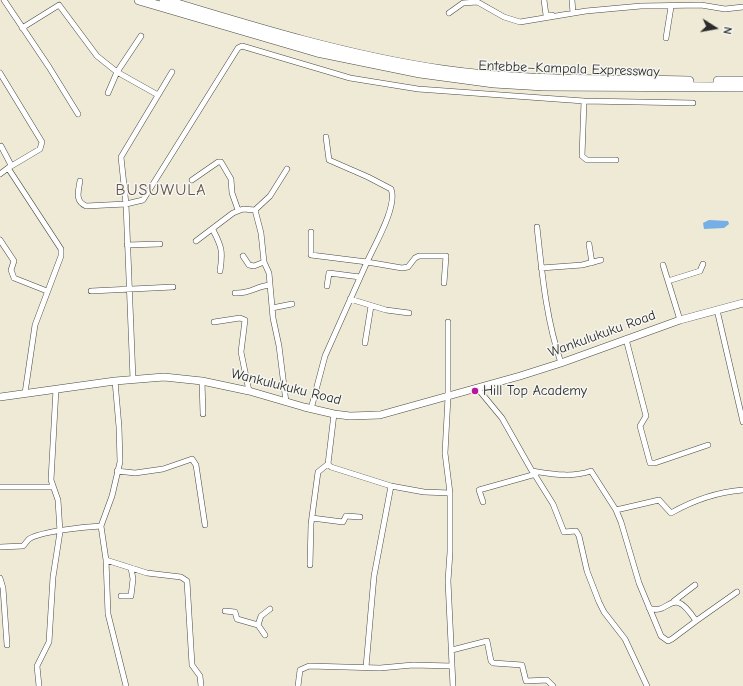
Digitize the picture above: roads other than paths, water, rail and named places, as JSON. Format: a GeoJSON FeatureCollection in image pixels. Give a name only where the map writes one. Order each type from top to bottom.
{"type":"FeatureCollection","features":[{"type":"Feature","properties":{"kind":"highway","name":"Entebbe–Kampala Expressway"},"geometry":{"type":"LineString","coordinates":[[139,0],[317,52],[420,73],[494,83],[537,85],[743,87]]}},
{"type":"Feature","properties":{"kind":"highway","name":"Entebbe–Kampala Expressway"},"geometry":{"type":"LineString","coordinates":[[164,0],[305,42],[355,54],[443,70],[553,79],[743,81]]}},
{"type":"Feature","properties":{"kind":"main road","name":"Wankulukuku Road"},"geometry":{"type":"LineString","coordinates":[[0,397],[155,377],[202,381],[249,391],[334,414],[364,416],[380,415],[478,389],[561,363],[680,320],[743,303]]}},
{"type":"Feature","properties":{"kind":"street"},"geometry":{"type":"LineString","coordinates":[[4,0],[78,114]]}},
{"type":"Feature","properties":{"kind":"street"},"geometry":{"type":"LineString","coordinates":[[544,0],[546,15],[554,16]]}},
{"type":"Feature","properties":{"kind":"street"},"geometry":{"type":"LineString","coordinates":[[572,0],[573,13]]}},
{"type":"Feature","properties":{"kind":"street"},"geometry":{"type":"LineString","coordinates":[[449,13],[463,3],[475,1],[504,17],[520,22],[573,13],[641,6],[671,7],[682,2],[725,9],[743,7]]}},
{"type":"Feature","properties":{"kind":"street"},"geometry":{"type":"LineString","coordinates":[[22,28],[59,5],[97,56],[117,72],[158,95]]}},
{"type":"Feature","properties":{"kind":"street"},"geometry":{"type":"LineString","coordinates":[[666,38],[671,7]]}},
{"type":"Feature","properties":{"kind":"street"},"geometry":{"type":"LineString","coordinates":[[108,93],[117,72],[141,36]]}},
{"type":"Feature","properties":{"kind":"street"},"geometry":{"type":"LineString","coordinates":[[80,181],[77,193],[81,204],[86,206],[126,204],[143,200],[221,72],[238,48],[242,46],[350,78],[418,90],[584,101],[693,103]]}},
{"type":"Feature","properties":{"kind":"street"},"geometry":{"type":"LineString","coordinates":[[133,379],[126,204],[122,154],[172,72]]}},
{"type":"Feature","properties":{"kind":"street"},"geometry":{"type":"LineString","coordinates":[[0,73],[42,142],[40,149],[0,174]]}},
{"type":"Feature","properties":{"kind":"street"},"geometry":{"type":"LineString","coordinates":[[584,101],[582,156],[587,160],[616,160]]}},
{"type":"Feature","properties":{"kind":"street"},"geometry":{"type":"LineString","coordinates":[[312,409],[325,356],[381,232],[393,193],[391,189],[368,177],[329,160],[326,137]]}},
{"type":"Feature","properties":{"kind":"street"},"geometry":{"type":"LineString","coordinates":[[1,146],[9,167],[61,249],[61,256],[35,325],[25,393]]}},
{"type":"Feature","properties":{"kind":"street"},"geometry":{"type":"LineString","coordinates":[[192,180],[218,162],[222,162],[231,179],[232,193],[238,210]]}},
{"type":"Feature","properties":{"kind":"street"},"geometry":{"type":"LineString","coordinates":[[255,210],[270,196],[287,169]]}},
{"type":"Feature","properties":{"kind":"street"},"geometry":{"type":"LineString","coordinates":[[196,241],[213,230],[222,220],[238,210],[251,208],[255,210]]}},
{"type":"Feature","properties":{"kind":"street"},"geometry":{"type":"LineString","coordinates":[[255,210],[261,233],[264,262],[269,273],[272,308],[284,380],[286,402]]}},
{"type":"Feature","properties":{"kind":"street"},"geometry":{"type":"LineString","coordinates":[[537,227],[548,315],[553,340],[561,363]]}},
{"type":"Feature","properties":{"kind":"street"},"geometry":{"type":"LineString","coordinates":[[213,230],[221,246],[222,254],[220,271]]}},
{"type":"Feature","properties":{"kind":"street"},"geometry":{"type":"LineString","coordinates":[[311,232],[311,254],[402,268],[408,267],[415,258],[419,256],[446,256],[444,283]]}},
{"type":"Feature","properties":{"kind":"street"},"geometry":{"type":"LineString","coordinates":[[0,240],[14,261],[11,270],[14,278],[47,291]]}},
{"type":"Feature","properties":{"kind":"street"},"geometry":{"type":"LineString","coordinates":[[127,245],[160,244]]}},
{"type":"Feature","properties":{"kind":"street"},"geometry":{"type":"LineString","coordinates":[[589,244],[592,263]]}},
{"type":"Feature","properties":{"kind":"street"},"geometry":{"type":"LineString","coordinates":[[243,256],[249,265],[254,266],[264,262]]}},
{"type":"Feature","properties":{"kind":"street"},"geometry":{"type":"LineString","coordinates":[[541,268],[592,263],[601,260]]}},
{"type":"Feature","properties":{"kind":"street"},"geometry":{"type":"LineString","coordinates":[[668,281],[700,271],[703,264]]}},
{"type":"Feature","properties":{"kind":"street"},"geometry":{"type":"LineString","coordinates":[[663,265],[680,320]]}},
{"type":"Feature","properties":{"kind":"street"},"geometry":{"type":"LineString","coordinates":[[327,286],[329,273],[360,278]]}},
{"type":"Feature","properties":{"kind":"street"},"geometry":{"type":"LineString","coordinates":[[235,293],[251,292],[260,287],[270,286]]}},
{"type":"Feature","properties":{"kind":"street"},"geometry":{"type":"LineString","coordinates":[[91,291],[173,287]]}},
{"type":"Feature","properties":{"kind":"street"},"geometry":{"type":"LineString","coordinates":[[350,299],[371,306],[408,313]]}},
{"type":"Feature","properties":{"kind":"street"},"geometry":{"type":"LineString","coordinates":[[272,308],[292,304]]}},
{"type":"Feature","properties":{"kind":"street"},"geometry":{"type":"LineString","coordinates":[[365,343],[371,306]]}},
{"type":"Feature","properties":{"kind":"street"},"geometry":{"type":"LineString","coordinates":[[717,310],[743,422]]}},
{"type":"Feature","properties":{"kind":"street"},"geometry":{"type":"LineString","coordinates":[[214,322],[240,318],[245,320],[241,352],[249,391]]}},
{"type":"Feature","properties":{"kind":"street"},"geometry":{"type":"LineString","coordinates":[[448,322],[448,397],[445,452],[450,493],[450,552],[448,587],[453,686]]}},
{"type":"Feature","properties":{"kind":"street"},"geometry":{"type":"LineString","coordinates":[[626,340],[646,416],[640,426],[650,463],[655,463],[708,445]]}},
{"type":"Feature","properties":{"kind":"street"},"geometry":{"type":"LineString","coordinates":[[115,381],[120,462],[112,496],[101,526],[106,560],[108,614],[126,686]]}},
{"type":"Feature","properties":{"kind":"street"},"geometry":{"type":"LineString","coordinates":[[202,381],[203,414]]}},
{"type":"Feature","properties":{"kind":"street"},"geometry":{"type":"LineString","coordinates":[[39,686],[37,666],[49,642],[53,577],[60,532],[58,500],[51,480],[56,389]]}},
{"type":"Feature","properties":{"kind":"street"},"geometry":{"type":"LineString","coordinates":[[478,389],[502,418],[553,504],[564,532],[576,531],[579,536],[587,571],[599,602],[604,612],[625,640],[647,686]]}},
{"type":"Feature","properties":{"kind":"street"},"geometry":{"type":"LineString","coordinates":[[310,565],[312,518],[318,472],[328,464],[334,414]]}},
{"type":"Feature","properties":{"kind":"street"},"geometry":{"type":"LineString","coordinates":[[117,471],[143,473],[163,469],[192,459],[196,465],[205,525]]}},
{"type":"Feature","properties":{"kind":"street"},"geometry":{"type":"LineString","coordinates":[[328,464],[331,467],[392,486],[424,492],[450,493]]}},
{"type":"Feature","properties":{"kind":"street"},"geometry":{"type":"LineString","coordinates":[[483,502],[479,490],[534,473],[580,475],[591,471],[616,510],[649,608],[661,636],[668,641],[737,592]]}},
{"type":"Feature","properties":{"kind":"street"},"geometry":{"type":"LineString","coordinates":[[0,486],[53,487]]}},
{"type":"Feature","properties":{"kind":"street"},"geometry":{"type":"LineString","coordinates":[[366,667],[374,576],[392,486]]}},
{"type":"Feature","properties":{"kind":"street"},"geometry":{"type":"LineString","coordinates":[[616,510],[660,500],[671,513],[687,504],[710,496],[743,490]]}},
{"type":"Feature","properties":{"kind":"street"},"geometry":{"type":"LineString","coordinates":[[312,518],[343,522],[346,516],[360,517]]}},
{"type":"Feature","properties":{"kind":"street"},"geometry":{"type":"LineString","coordinates":[[0,547],[23,546],[31,538],[46,533],[60,532],[81,527],[101,526]]}},
{"type":"Feature","properties":{"kind":"street"},"geometry":{"type":"LineString","coordinates":[[106,560],[147,572],[181,577],[187,581],[192,665],[200,676],[201,686]]}},
{"type":"Feature","properties":{"kind":"street"},"geometry":{"type":"LineString","coordinates":[[121,596],[131,596],[133,579],[131,568]]}},
{"type":"Feature","properties":{"kind":"street"},"geometry":{"type":"LineString","coordinates":[[0,578],[3,588],[7,645]]}},
{"type":"Feature","properties":{"kind":"street"},"geometry":{"type":"LineString","coordinates":[[649,608],[658,609],[674,601],[695,585]]}},
{"type":"Feature","properties":{"kind":"street"},"geometry":{"type":"LineString","coordinates":[[674,601],[684,604],[696,621]]}},
{"type":"Feature","properties":{"kind":"street"},"geometry":{"type":"LineString","coordinates":[[258,625],[261,616],[270,609]]}},
{"type":"Feature","properties":{"kind":"street"},"geometry":{"type":"LineString","coordinates":[[225,611],[235,612],[236,619],[258,625],[264,635]]}},
{"type":"Feature","properties":{"kind":"street"},"geometry":{"type":"LineString","coordinates":[[452,650],[487,641],[491,661],[493,663],[522,665],[526,681],[547,680],[553,686]]}},
{"type":"Feature","properties":{"kind":"street"},"geometry":{"type":"LineString","coordinates":[[298,686],[298,674],[303,667],[452,666]]}},
{"type":"Feature","properties":{"kind":"water"},"geometry":{"type":"Polygon","coordinates":[[[709,220],[728,221],[729,224],[724,228],[704,229],[703,223],[709,220]]]}},
{"type":"Feature","properties":{"kind":"place","name":"Hill Top Academy"},"geometry":{"type":"Point","coordinates":[475,391]}},
{"type":"Feature","properties":{"kind":"district","name":"BUSUWULA"},"geometry":{"type":"Point","coordinates":[161,190]}}]}
